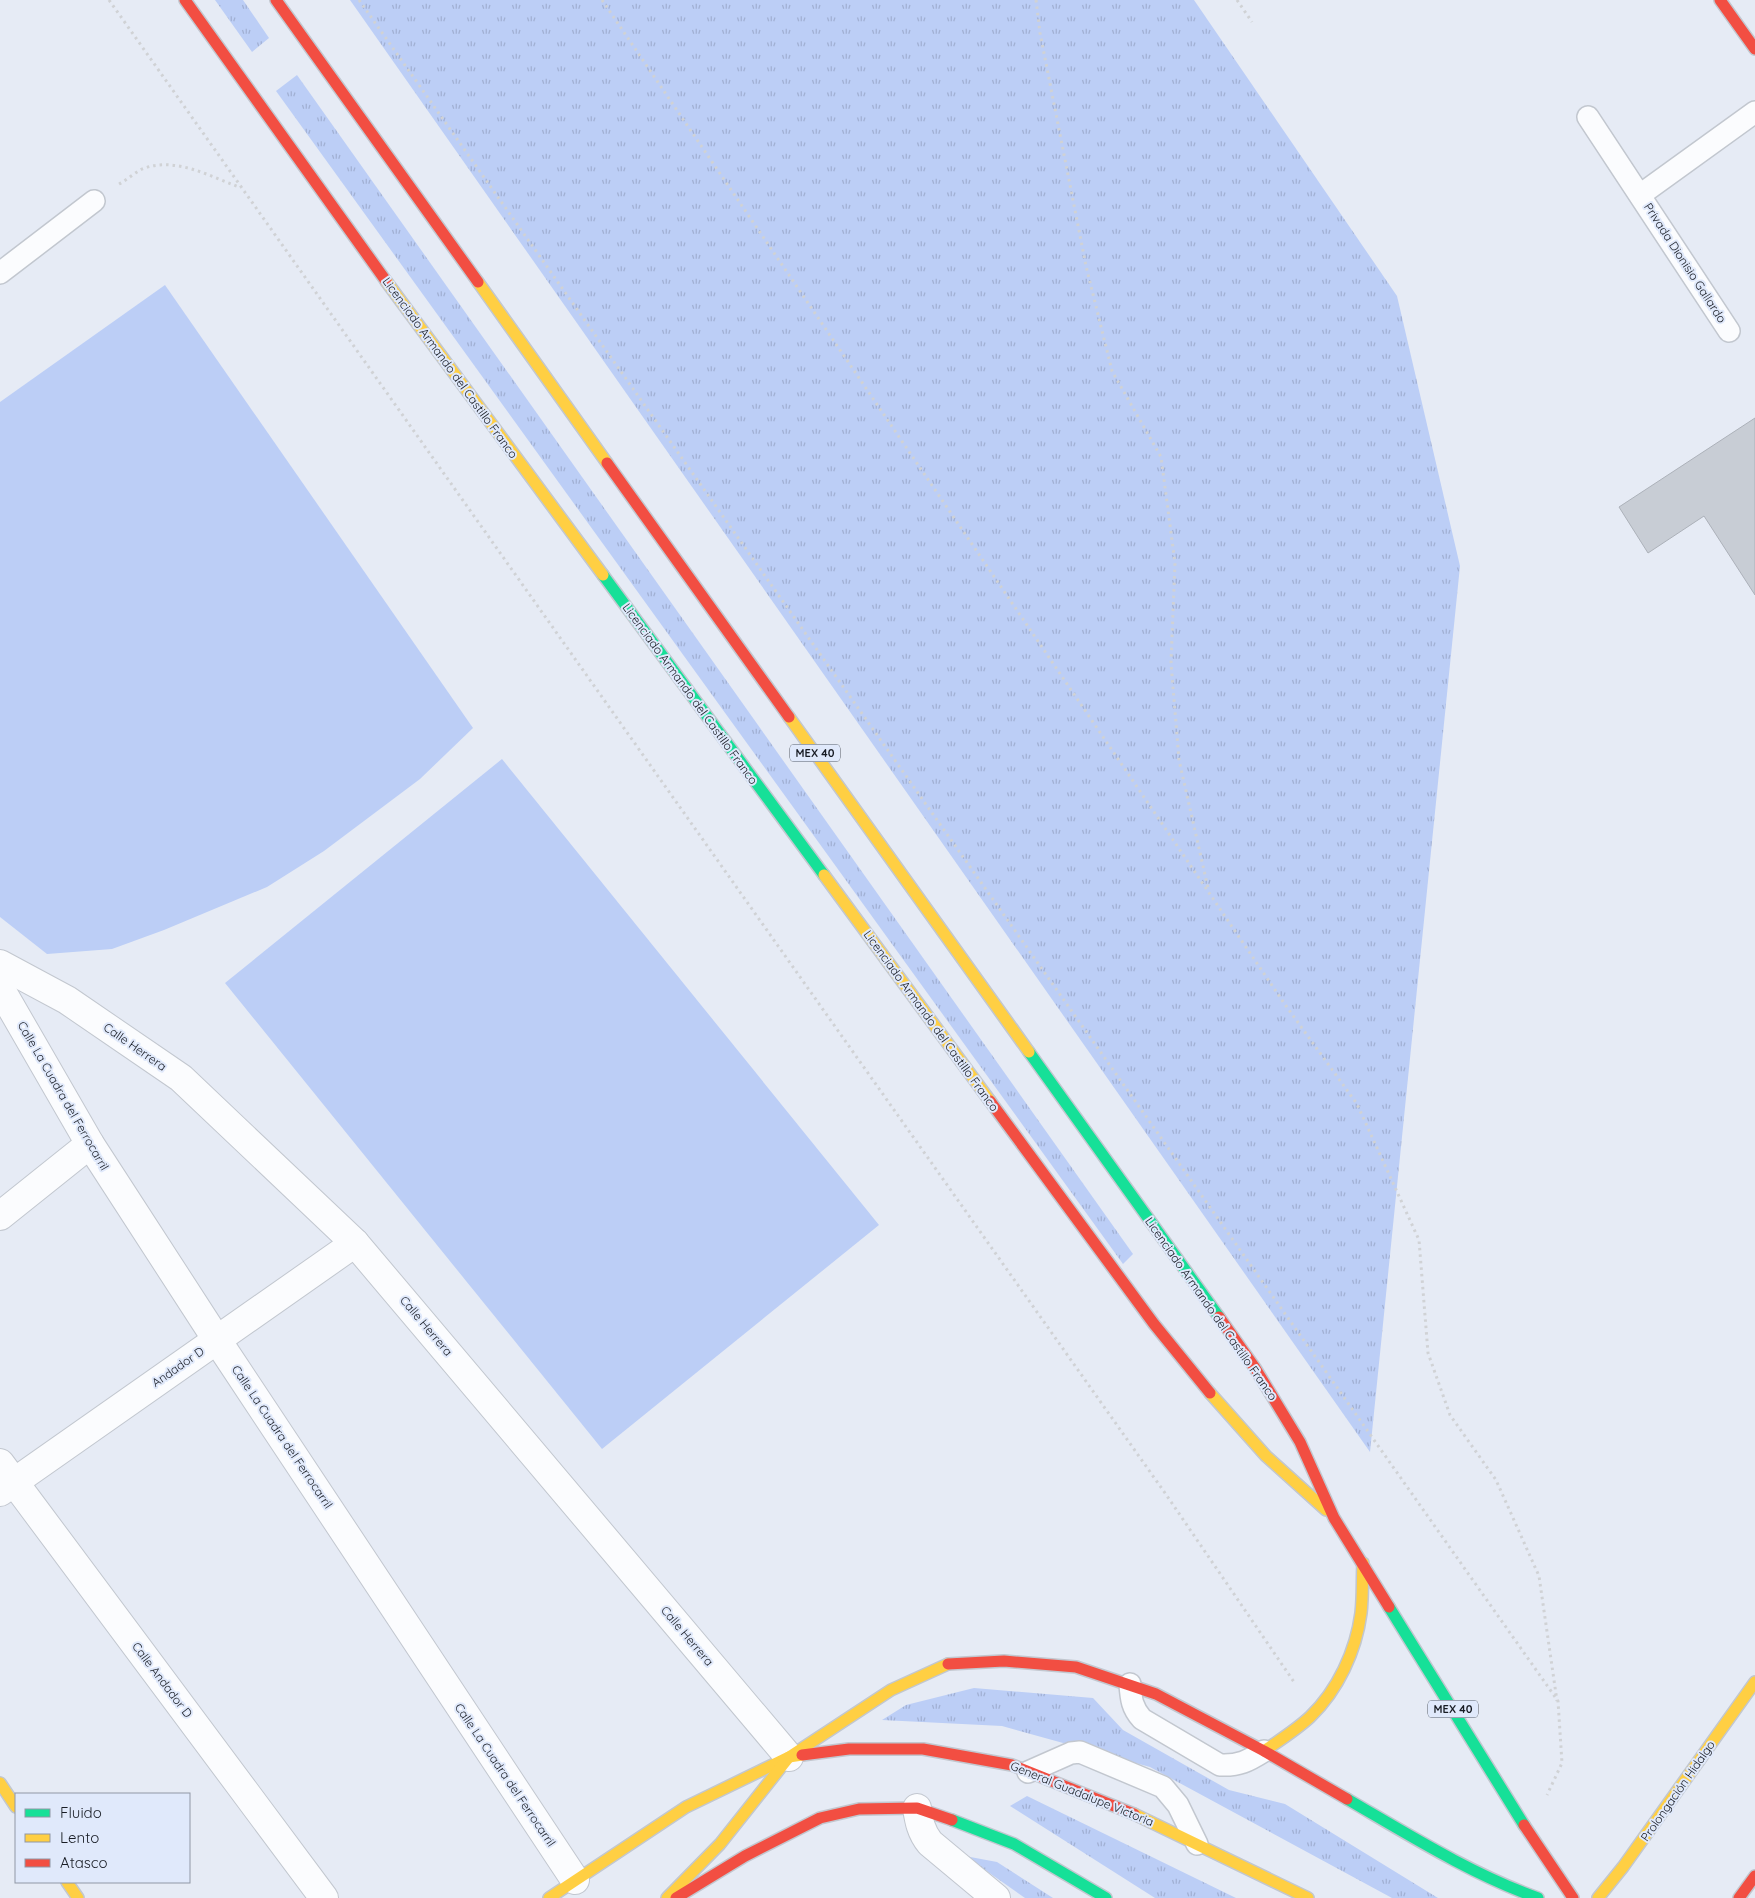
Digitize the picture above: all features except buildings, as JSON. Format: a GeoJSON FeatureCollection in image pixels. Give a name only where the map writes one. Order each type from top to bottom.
{"type":"FeatureCollection","features":[{"type":"Feature","properties":{"kind":"main road","name":"Licenciado Armando del Castillo Franco"},"geometry":{"type":"LineString","coordinates":[[185,0],[359,244],[1154,1324],[1207,1390],[1266,1456],[1334,1518]]}},
{"type":"Feature","properties":{"kind":"main road","name":"Licenciado Armando del Castillo Franco"},"geometry":{"type":"LineString","coordinates":[[276,0],[1254,1368],[1300,1442],[1334,1518]]}},
{"type":"Feature","properties":{"kind":"main road"},"geometry":{"type":"LineString","coordinates":[[1720,0],[1755,48]]}},
{"type":"Feature","properties":{"kind":"main road","name":"MEX 40"},"geometry":{"type":"LineString","coordinates":[[1334,1518],[1529,1832],[1573,1898]]}},
{"type":"Feature","properties":{"kind":"main road"},"geometry":{"type":"LineString","coordinates":[[1264,1751],[1297,1728],[1321,1705],[1342,1672],[1355,1643],[1361,1612],[1363,1563]]}},
{"type":"Feature","properties":{"kind":"main road"},"geometry":{"type":"LineString","coordinates":[[667,1898],[720,1844],[789,1758],[891,1690],[948,1664],[1004,1660],[1076,1667],[1156,1694],[1264,1751],[1507,1887],[1538,1898]]}},
{"type":"Feature","properties":{"kind":"main road","name":"Prolongación Hidalgo"},"geometry":{"type":"LineString","coordinates":[[1598,1898],[1623,1867],[1755,1682]]}},
{"type":"Feature","properties":{"kind":"main road","name":"General Guadalupe Victoria"},"geometry":{"type":"LineString","coordinates":[[549,1898],[686,1807],[789,1758],[848,1749],[923,1749],[1012,1765],[1124,1809],[1308,1898]]}},
{"type":"Feature","properties":{"kind":"main road"},"geometry":{"type":"LineString","coordinates":[[0,1783],[15,1805]]}},
{"type":"Feature","properties":{"kind":"main road"},"geometry":{"type":"LineString","coordinates":[[676,1898],[745,1856],[820,1818],[859,1809],[917,1808],[951,1819],[1014,1844],[1106,1898]]}},
{"type":"Feature","properties":{"kind":"main road"},"geometry":{"type":"LineString","coordinates":[[1740,1898],[1755,1876]]}},
{"type":"Feature","properties":{"kind":"main road"},"geometry":{"type":"LineString","coordinates":[[68,1883],[78,1898]]}},
{"type":"Feature","properties":{"kind":"street","name":"Calle Herrera"},"geometry":{"type":"LineString","coordinates":[[0,964],[68,1000],[180,1078],[355,1242],[789,1758]]}},
{"type":"Feature","properties":{"kind":"street","name":"Calle La Cuadra del Ferrocarril"},"geometry":{"type":"LineString","coordinates":[[0,988],[90,1144],[217,1340],[574,1880]]}},
{"type":"Feature","properties":{"kind":"street"},"geometry":{"type":"LineString","coordinates":[[0,1216],[90,1144]]}},
{"type":"Feature","properties":{"kind":"street","name":"Andador D"},"geometry":{"type":"LineString","coordinates":[[5,1479],[217,1340],[355,1242]]}},
{"type":"Feature","properties":{"kind":"street","name":"Calle Andador D"},"geometry":{"type":"LineString","coordinates":[[5,1479],[324,1898]]}},
{"type":"Feature","properties":{"kind":"street"},"geometry":{"type":"LineString","coordinates":[[917,1808],[919,1823],[924,1836],[930,1843],[996,1898]]}},
{"type":"Feature","properties":{"kind":"lane","name":"Privada Dionisio Gallardo"},"geometry":{"type":"LineString","coordinates":[[1640,196],[1755,112]]}},
{"type":"Feature","properties":{"kind":"lane","name":"Privada Dionisio Gallardo"},"geometry":{"type":"LineString","coordinates":[[1588,117],[1729,331]]}},
{"type":"Feature","properties":{"kind":"lane"},"geometry":{"type":"LineString","coordinates":[[0,273],[94,201]]}},
{"type":"Feature","properties":{"kind":"lane"},"geometry":{"type":"LineString","coordinates":[[1130,1684],[1131,1702],[1135,1711],[1142,1719],[1220,1765],[1233,1766],[1244,1763],[1264,1751]]}},
{"type":"Feature","properties":{"kind":"lane"},"geometry":{"type":"LineString","coordinates":[[1028,1772],[1071,1753],[1080,1752],[1163,1787],[1178,1806],[1197,1844]]}},
{"type":"Feature","properties":{"kind":"path"},"geometry":{"type":"LineString","coordinates":[[109,0],[1165,1493],[1314,1712]]}},
{"type":"Feature","properties":{"kind":"path"},"geometry":{"type":"LineString","coordinates":[[602,0],[1286,1006],[1357,1104],[1419,1240],[1428,1353],[1450,1416],[1496,1480],[1539,1576],[1558,1701],[1562,1763],[1529,1832]]}},
{"type":"Feature","properties":{"kind":"path"},"geometry":{"type":"LineString","coordinates":[[1036,0],[1040,34],[1086,266],[1112,371],[1161,457],[1175,563],[1171,663],[1179,760],[1208,891]]}},
{"type":"Feature","properties":{"kind":"path"},"geometry":{"type":"LineString","coordinates":[[1237,0],[1252,22]]}},
{"type":"Feature","properties":{"kind":"path"},"geometry":{"type":"LineString","coordinates":[[360,1],[1558,1701]]}},
{"type":"Feature","properties":{"kind":"path"},"geometry":{"type":"LineString","coordinates":[[94,201],[142,170],[160,165],[180,165],[240,187]]}},
{"type":"Feature","properties":{"kind":"green space"},"geometry":{"type":"Polygon","coordinates":[[[215,0],[243,0],[269,38],[252,52],[215,0]]]}},
{"type":"Feature","properties":{"kind":"green space"},"geometry":{"type":"Polygon","coordinates":[[[350,0],[1194,0],[1397,296],[1460,566],[1370,1452],[350,0]]]}},
{"type":"Feature","properties":{"kind":"green space"},"geometry":{"type":"Polygon","coordinates":[[[297,75],[1133,1254],[1123,1264],[276,91],[297,75]]]}},
{"type":"Feature","properties":{"kind":"green space"},"geometry":{"type":"Polygon","coordinates":[[[165,285],[473,728],[420,779],[324,851],[267,887],[164,930],[112,949],[47,954],[0,917],[0,402],[165,285]]]}},
{"type":"Feature","properties":{"kind":"green space"},"geometry":{"type":"Polygon","coordinates":[[[502,759],[879,1225],[602,1449],[225,983],[502,759]]]}},
{"type":"Feature","properties":{"kind":"green space"},"geometry":{"type":"Polygon","coordinates":[[[974,1688],[1093,1698],[1123,1730],[1229,1790],[1285,1804],[1438,1898],[1392,1898],[1150,1767],[1002,1726],[882,1720],[906,1705],[974,1688]]]}},
{"type":"Feature","properties":{"kind":"green space"},"geometry":{"type":"Polygon","coordinates":[[[1027,1796],[1236,1898],[1155,1898],[1010,1806],[1027,1796]]]}},
{"type":"Feature","properties":{"kind":"green space"},"geometry":{"type":"Polygon","coordinates":[[[965,1856],[997,1862],[1053,1898],[1025,1898],[965,1856]]]}},
{"type":"Feature","properties":{"kind":"traffic: fast"},"geometry":{"type":"LineString","coordinates":[[603,575],[824,875]]}},
{"type":"Feature","properties":{"kind":"traffic: fast"},"geometry":{"type":"LineString","coordinates":[[1029,1052],[1219,1317]]}},
{"type":"Feature","properties":{"kind":"traffic: fast"},"geometry":{"type":"LineString","coordinates":[[1389,1607],[1524,1825]]}},
{"type":"Feature","properties":{"kind":"traffic: fast"},"geometry":{"type":"LineString","coordinates":[[1347,1799],[1464,1866],[1538,1898]]}},
{"type":"Feature","properties":{"kind":"traffic: fast"},"geometry":{"type":"LineString","coordinates":[[952,1820],[1014,1844],[1106,1898]]}},
{"type":"Feature","properties":{"kind":"traffic: slow"},"geometry":{"type":"LineString","coordinates":[[386,281],[603,575]]}},
{"type":"Feature","properties":{"kind":"traffic: slow"},"geometry":{"type":"LineString","coordinates":[[478,282],[607,463]]}},
{"type":"Feature","properties":{"kind":"traffic: slow"},"geometry":{"type":"LineString","coordinates":[[789,717],[1029,1052]]}},
{"type":"Feature","properties":{"kind":"traffic: slow"},"geometry":{"type":"LineString","coordinates":[[824,875],[990,1101]]}},
{"type":"Feature","properties":{"kind":"traffic: slow"},"geometry":{"type":"LineString","coordinates":[[1210,1393],[1266,1456],[1326,1510]]}},
{"type":"Feature","properties":{"kind":"traffic: slow"},"geometry":{"type":"LineString","coordinates":[[1264,1751],[1294,1731],[1310,1717],[1329,1695],[1344,1669],[1359,1627],[1362,1607],[1363,1563]]}},
{"type":"Feature","properties":{"kind":"traffic: slow"},"geometry":{"type":"LineString","coordinates":[[667,1898],[720,1844],[789,1757],[891,1690],[948,1664]]}},
{"type":"Feature","properties":{"kind":"traffic: slow"},"geometry":{"type":"LineString","coordinates":[[1598,1898],[1623,1867],[1755,1682]]}},
{"type":"Feature","properties":{"kind":"traffic: slow"},"geometry":{"type":"LineString","coordinates":[[549,1898],[686,1807],[789,1757],[802,1755]]}},
{"type":"Feature","properties":{"kind":"traffic: slow"},"geometry":{"type":"LineString","coordinates":[[0,1783],[15,1806]]}},
{"type":"Feature","properties":{"kind":"traffic: slow"},"geometry":{"type":"LineString","coordinates":[[1134,1814],[1308,1898]]}},
{"type":"Feature","properties":{"kind":"traffic: slow"},"geometry":{"type":"LineString","coordinates":[[68,1883],[78,1898]]}},
{"type":"Feature","properties":{"kind":"traffic: jam"},"geometry":{"type":"LineString","coordinates":[[185,0],[386,281]]}},
{"type":"Feature","properties":{"kind":"traffic: jam"},"geometry":{"type":"LineString","coordinates":[[276,0],[478,282]]}},
{"type":"Feature","properties":{"kind":"traffic: jam"},"geometry":{"type":"LineString","coordinates":[[1720,0],[1755,49]]}},
{"type":"Feature","properties":{"kind":"traffic: jam"},"geometry":{"type":"LineString","coordinates":[[607,463],[789,717]]}},
{"type":"Feature","properties":{"kind":"traffic: jam"},"geometry":{"type":"LineString","coordinates":[[990,1101],[1154,1324],[1210,1393]]}},
{"type":"Feature","properties":{"kind":"traffic: jam"},"geometry":{"type":"LineString","coordinates":[[1219,1317],[1255,1368],[1300,1442],[1334,1518],[1389,1607]]}},
{"type":"Feature","properties":{"kind":"traffic: jam"},"geometry":{"type":"LineString","coordinates":[[948,1664],[1004,1661],[1076,1667],[1156,1694],[1264,1751],[1347,1799]]}},
{"type":"Feature","properties":{"kind":"traffic: jam"},"geometry":{"type":"LineString","coordinates":[[802,1755],[849,1749],[923,1749],[1012,1765],[1134,1814]]}},
{"type":"Feature","properties":{"kind":"traffic: jam"},"geometry":{"type":"LineString","coordinates":[[676,1898],[745,1856],[820,1818],[859,1809],[917,1808],[952,1820]]}},
{"type":"Feature","properties":{"kind":"traffic: jam"},"geometry":{"type":"LineString","coordinates":[[1524,1825],[1573,1898]]}},
{"type":"Feature","properties":{"kind":"traffic: jam"},"geometry":{"type":"LineString","coordinates":[[1739,1898],[1755,1876]]}}]}
